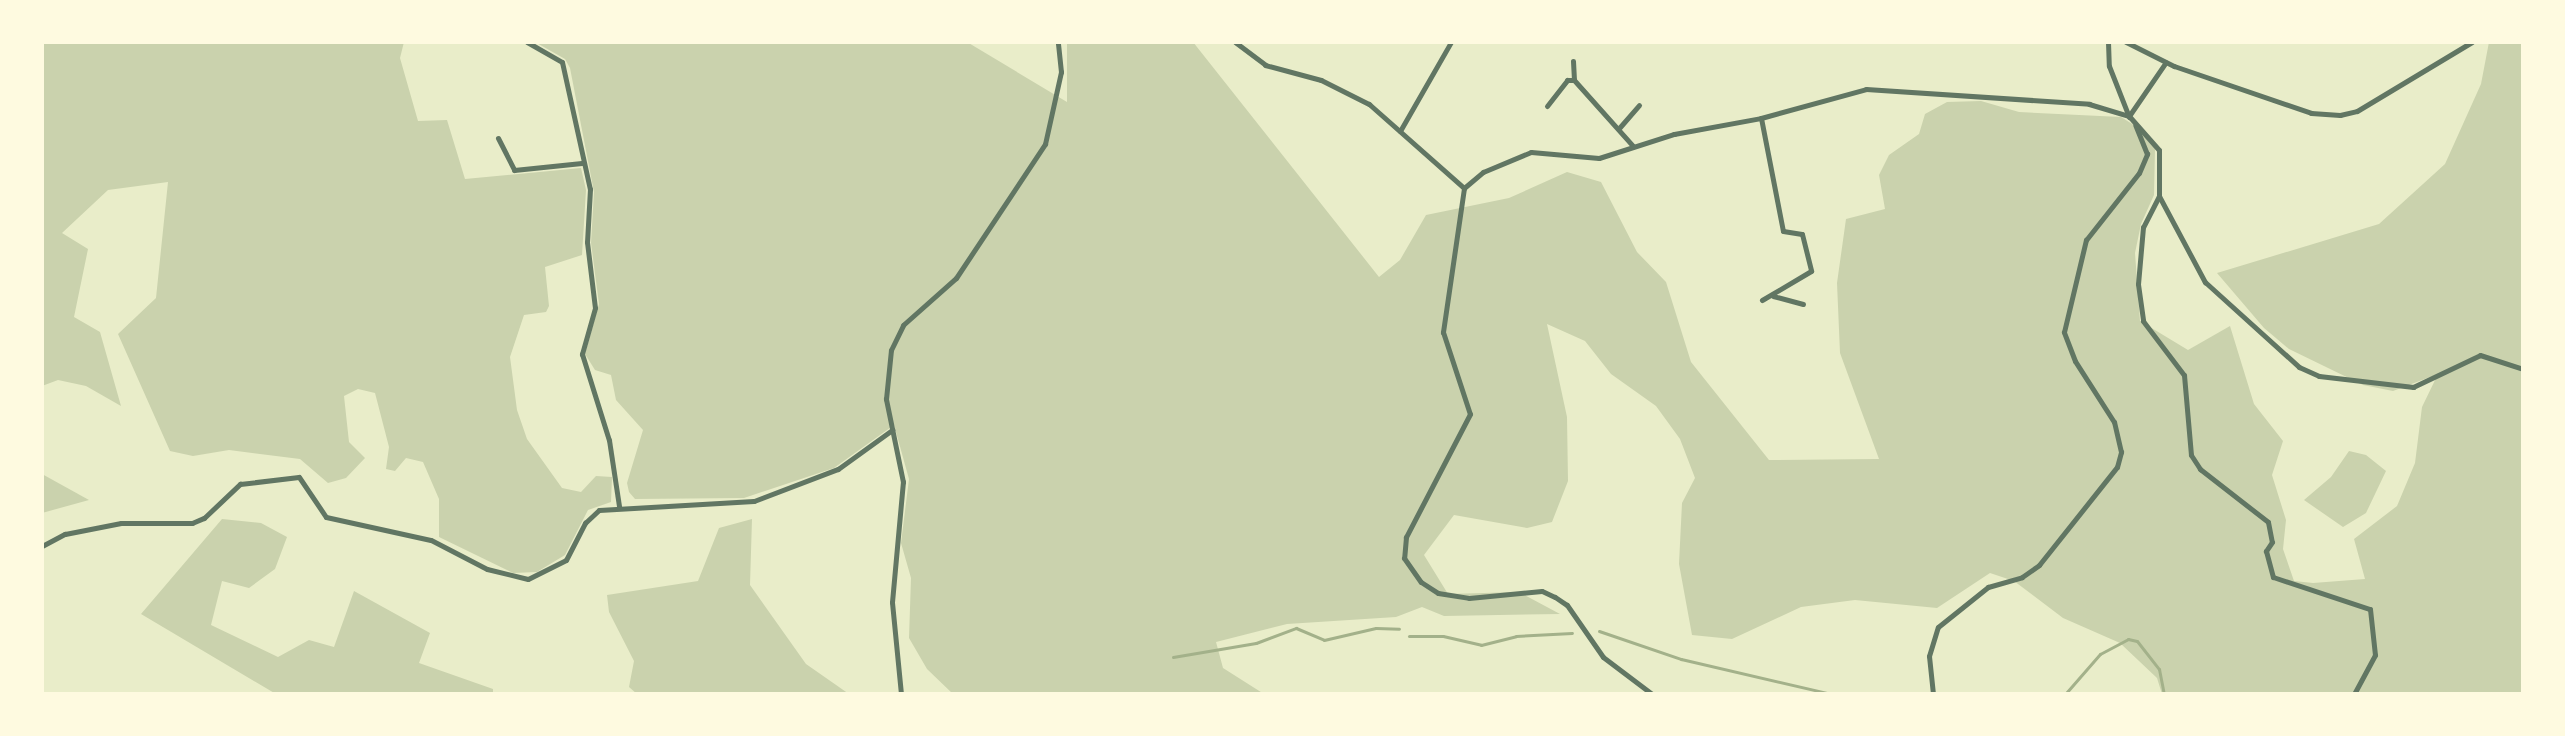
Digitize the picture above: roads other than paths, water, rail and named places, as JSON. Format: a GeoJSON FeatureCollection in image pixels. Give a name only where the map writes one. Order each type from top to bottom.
{"type":"FeatureCollection","features":[{"type":"Feature","properties":{"kind":"street"},"geometry":{"type":"LineString","coordinates":[[527,42],[562,62],[590,189],[587,242],[595,308],[582,354],[609,440],[619,506]]}},
{"type":"Feature","properties":{"kind":"street"},"geometry":{"type":"LineString","coordinates":[[901,694],[892,602],[903,482],[886,399],[895,334],[956,278],[1045,144],[1061,72],[1058,42]]}},
{"type":"Feature","properties":{"kind":"street"},"geometry":{"type":"LineString","coordinates":[[1235,42],[1265,65],[1347,91],[1400,131],[1464,188]]}},
{"type":"Feature","properties":{"kind":"street"},"geometry":{"type":"LineString","coordinates":[[1400,131],[1451,42]]}},
{"type":"Feature","properties":{"kind":"street"},"geometry":{"type":"LineString","coordinates":[[1933,694],[1929,656],[1938,627],[1988,587],[2022,577],[2039,565],[2117,467],[2121,452],[2114,422],[2075,361],[2064,332],[2086,240],[2139,173],[2147,154],[2109,66],[2108,42]]}},
{"type":"Feature","properties":{"kind":"street"},"geometry":{"type":"LineString","coordinates":[[2126,42],[2166,62],[2311,113],[2340,115],[2357,111],[2472,42]]}},
{"type":"Feature","properties":{"kind":"street"},"geometry":{"type":"LineString","coordinates":[[1573,61],[1574,80],[1620,127],[1633,146]]}},
{"type":"Feature","properties":{"kind":"street"},"geometry":{"type":"LineString","coordinates":[[2129,116],[2166,62]]}},
{"type":"Feature","properties":{"kind":"street"},"geometry":{"type":"LineString","coordinates":[[1547,106],[1567,80],[1574,80]]}},
{"type":"Feature","properties":{"kind":"street"},"geometry":{"type":"LineString","coordinates":[[1652,694],[1603,657],[1567,605],[1555,597],[1542,591],[1469,598],[1438,593],[1421,582],[1404,558],[1406,537],[1470,414],[1443,332],[1464,188],[1483,172],[1531,152],[1599,158],[1633,146],[1875,89],[2089,104],[2129,116],[2159,150],[2159,196],[2143,227],[2138,284],[2143,321],[2184,375],[2191,455],[2200,469],[2268,522],[2273,532],[2266,551],[2273,577],[2370,609],[2375,655],[2354,694]]}},
{"type":"Feature","properties":{"kind":"street"},"geometry":{"type":"LineString","coordinates":[[1620,127],[1639,105]]}},
{"type":"Feature","properties":{"kind":"street"},"geometry":{"type":"LineString","coordinates":[[1761,118],[1783,231],[1802,234],[1811,271],[1762,300]]}},
{"type":"Feature","properties":{"kind":"street"},"geometry":{"type":"LineString","coordinates":[[498,138],[514,170],[582,163]]}},
{"type":"Feature","properties":{"kind":"street"},"geometry":{"type":"LineString","coordinates":[[2159,196],[2205,282],[2299,367],[2319,376],[2413,387],[2480,355],[2523,369]]}},
{"type":"Feature","properties":{"kind":"street"},"geometry":{"type":"LineString","coordinates":[[1772,295],[1803,304]]}},
{"type":"Feature","properties":{"kind":"street"},"geometry":{"type":"LineString","coordinates":[[42,546],[65,534],[121,523],[192,523],[204,518],[240,484],[299,477],[326,517],[431,540],[487,569],[528,579],[566,560],[592,514],[619,506],[754,501],[838,469],[892,430]]}},
{"type":"Feature","properties":{"kind":"waterway"},"geometry":{"type":"LineString","coordinates":[[1173,657],[1256,643],[1296,628],[1324,640],[1376,628],[1399,629]]}},
{"type":"Feature","properties":{"kind":"waterway"},"geometry":{"type":"LineString","coordinates":[[1599,631],[1681,659],[1831,694]]}},
{"type":"Feature","properties":{"kind":"waterway"},"geometry":{"type":"LineString","coordinates":[[1409,636],[1443,636],[1481,645],[1516,636],[1572,633]]}},
{"type":"Feature","properties":{"kind":"waterway"},"geometry":{"type":"LineString","coordinates":[[2059,694],[2066,693],[2100,654],[2128,639],[2137,641],[2159,669],[2164,694]]}}]}
